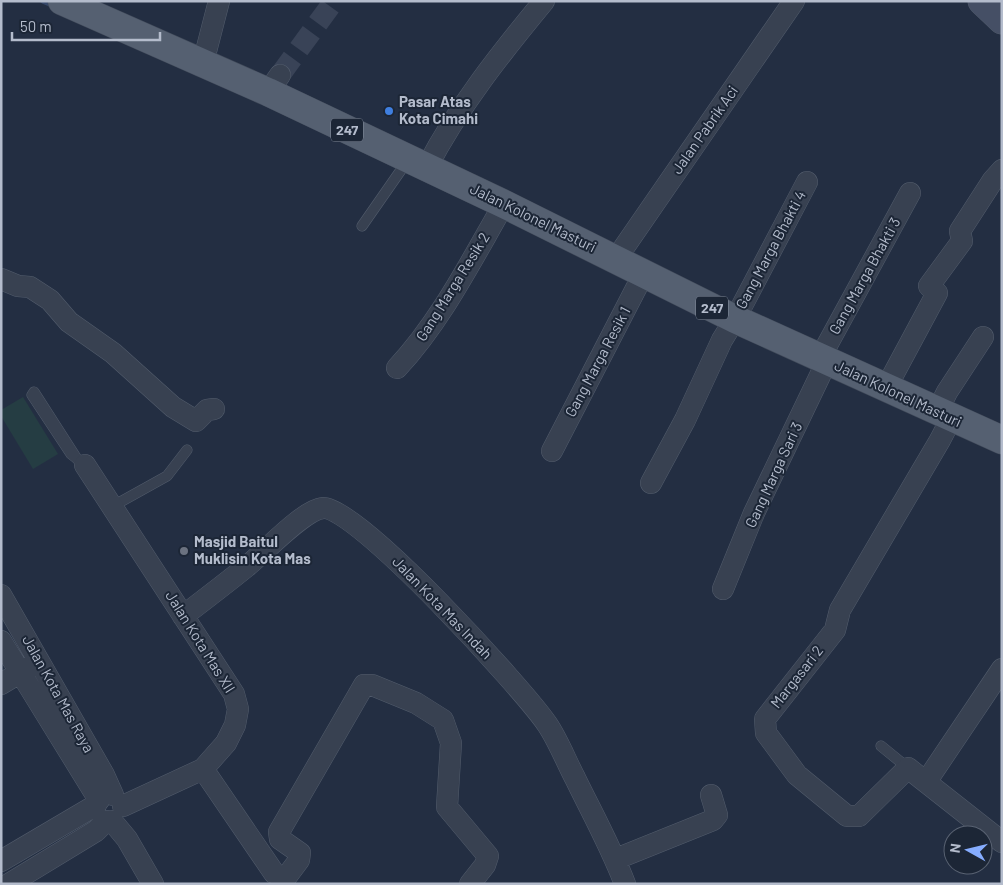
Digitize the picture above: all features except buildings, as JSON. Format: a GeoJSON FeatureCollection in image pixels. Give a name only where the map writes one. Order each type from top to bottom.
{"type":"FeatureCollection","features":[{"type":"Feature","properties":{"kind":"main road","name":"Jalan Kolonel Masturi"},"geometry":{"type":"LineString","coordinates":[[62,1],[203,63],[274,84],[418,163],[503,206],[616,259],[823,365],[886,388],[944,424],[1002,440]]}},
{"type":"Feature","properties":{"kind":"main road"},"geometry":{"type":"LineString","coordinates":[[982,1],[1002,20]]}},
{"type":"Feature","properties":{"kind":"street"},"geometry":{"type":"LineString","coordinates":[[203,63],[219,1]]}},
{"type":"Feature","properties":{"kind":"street"},"geometry":{"type":"LineString","coordinates":[[418,163],[442,136],[464,104],[544,1]]}},
{"type":"Feature","properties":{"kind":"street","name":"Jalan Pabrik Aci"},"geometry":{"type":"LineString","coordinates":[[616,259],[794,1]]}},
{"type":"Feature","properties":{"kind":"street"},"geometry":{"type":"LineString","coordinates":[[886,388],[937,293],[928,286],[962,241],[960,231],[1002,170]]}},
{"type":"Feature","properties":{"kind":"street","name":"Gang Marga Bhakti 4"},"geometry":{"type":"LineString","coordinates":[[651,483],[684,420],[722,340],[807,182]]}},
{"type":"Feature","properties":{"kind":"street","name":"Gang Marga Bhakti 3"},"geometry":{"type":"LineString","coordinates":[[823,365],[910,193]]}},
{"type":"Feature","properties":{"kind":"street","name":"Gang Marga Resik 2"},"geometry":{"type":"LineString","coordinates":[[397,368],[411,353],[430,325],[503,206]]}},
{"type":"Feature","properties":{"kind":"street","name":"Gang Marga Resik 1"},"geometry":{"type":"LineString","coordinates":[[552,450],[644,273]]}},
{"type":"Feature","properties":{"kind":"street"},"geometry":{"type":"LineString","coordinates":[[1,279],[18,286],[30,287],[50,300],[69,322],[113,353],[174,407],[196,421],[208,410],[214,409]]}},
{"type":"Feature","properties":{"kind":"street"},"geometry":{"type":"LineString","coordinates":[[944,424],[947,392],[984,337]]}},
{"type":"Feature","properties":{"kind":"street","name":"Gang Marga Sari 3"},"geometry":{"type":"LineString","coordinates":[[723,589],[754,513],[823,365]]}},
{"type":"Feature","properties":{"kind":"street","name":"Margasari 2"},"geometry":{"type":"LineString","coordinates":[[908,768],[859,816],[853,818],[797,775],[766,732],[764,726],[765,719],[835,630],[840,610],[944,424]]}},
{"type":"Feature","properties":{"kind":"street","name":"Jalan Kota Mas XII"},"geometry":{"type":"LineString","coordinates":[[81,462],[112,506],[234,694],[238,709],[235,725],[226,743],[203,769],[146,797],[112,808]]}},
{"type":"Feature","properties":{"kind":"street","name":"Jalan Kota Mas Indah"},"geometry":{"type":"LineString","coordinates":[[183,616],[247,566],[303,518],[315,510],[325,508],[337,511],[394,556],[473,638],[547,724],[616,859],[626,884]]}},
{"type":"Feature","properties":{"kind":"street","name":"Jalan Kota Mas Raya"},"geometry":{"type":"LineString","coordinates":[[1,595],[39,660],[112,808]]}},
{"type":"Feature","properties":{"kind":"street","name":"Jalan Kota Mas Raya"},"geometry":{"type":"LineString","coordinates":[[1,641],[20,673],[112,808]]}},
{"type":"Feature","properties":{"kind":"street"},"geometry":{"type":"LineString","coordinates":[[1,684],[39,660]]}},
{"type":"Feature","properties":{"kind":"street"},"geometry":{"type":"LineString","coordinates":[[926,782],[1002,669]]}},
{"type":"Feature","properties":{"kind":"street"},"geometry":{"type":"LineString","coordinates":[[203,769],[278,879],[299,860],[300,853],[280,839],[279,832],[364,685],[372,685],[416,704],[443,720],[451,743],[446,807],[488,856],[485,865],[470,884]]}},
{"type":"Feature","properties":{"kind":"street"},"geometry":{"type":"LineString","coordinates":[[908,768],[1002,842]]}},
{"type":"Feature","properties":{"kind":"street"},"geometry":{"type":"LineString","coordinates":[[616,859],[713,820],[717,815],[710,795]]}},
{"type":"Feature","properties":{"kind":"street"},"geometry":{"type":"LineString","coordinates":[[112,808],[152,884]]}},
{"type":"Feature","properties":{"kind":"street"},"geometry":{"type":"LineString","coordinates":[[1,861],[112,808]]}},
{"type":"Feature","properties":{"kind":"street"},"geometry":{"type":"LineString","coordinates":[[9,884],[96,831],[112,808]]}},
{"type":"Feature","properties":{"kind":"lane"},"geometry":{"type":"LineString","coordinates":[[362,226],[418,163]]}},
{"type":"Feature","properties":{"kind":"lane"},"geometry":{"type":"LineString","coordinates":[[34,392],[40,400],[81,462],[66,447],[32,395],[34,392]]}},
{"type":"Feature","properties":{"kind":"lane"},"geometry":{"type":"LineString","coordinates":[[112,506],[167,476],[188,450]]}},
{"type":"Feature","properties":{"kind":"lane"},"geometry":{"type":"LineString","coordinates":[[881,746],[908,768]]}},
{"type":"Feature","properties":{"kind":"green space"},"geometry":{"type":"Polygon","coordinates":[[[23,397],[58,454],[33,469],[1,416],[1,410],[23,397]]]}},
{"type":"Feature","properties":{"kind":"waterway"},"geometry":{"type":"LineString","coordinates":[[43,1],[55,6]]}},
{"type":"Feature","properties":{"kind":"tunnel"},"geometry":{"type":"LineString","coordinates":[[280,75],[334,1]]}},
{"type":"Feature","properties":{"kind":"place","name":"Pasar Atas Kota Cimahi"},"geometry":{"type":"Point","coordinates":[389,111]}},
{"type":"Feature","properties":{"kind":"place","name":"Masjid Baitul Muklisin Kota Mas"},"geometry":{"type":"Point","coordinates":[184,551]}}]}
